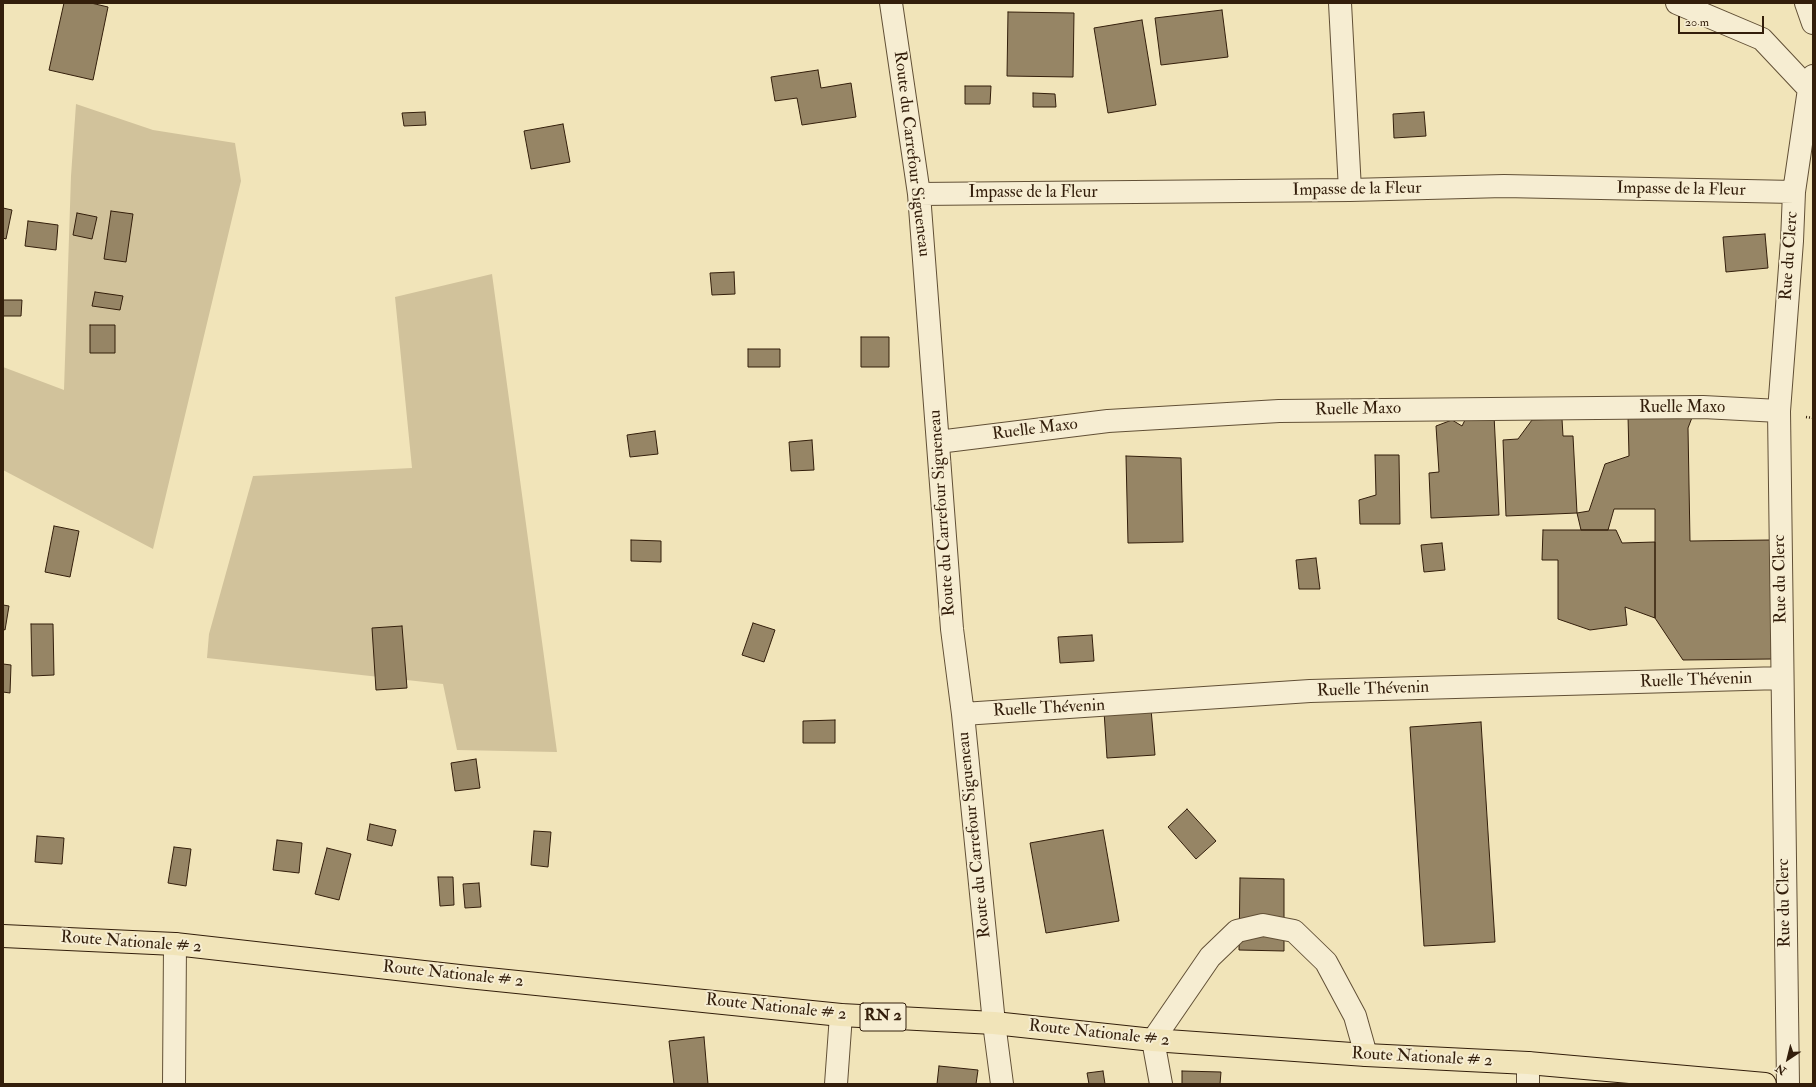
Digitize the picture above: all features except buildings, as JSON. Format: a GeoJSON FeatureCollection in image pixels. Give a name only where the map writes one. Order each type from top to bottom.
{"type":"FeatureCollection","features":[{"type":"Feature","properties":{"kind":"main road","name":"Route Nationale # 2"},"geometry":{"type":"LineString","coordinates":[[3,936],[175,944],[468,977],[841,1015],[994,1023],[1153,1040],[1366,1055],[1528,1074],[1765,1084]]}},
{"type":"Feature","properties":{"kind":"street","name":"Route du Carrefour Sigueneau"},"geometry":{"type":"LineString","coordinates":[[891,3],[919,194],[952,629],[964,714],[994,1023],[1002,1084]]}},
{"type":"Feature","properties":{"kind":"street"},"geometry":{"type":"LineString","coordinates":[[1340,3],[1350,190]]}},
{"type":"Feature","properties":{"kind":"street"},"geometry":{"type":"LineString","coordinates":[[1677,3],[1762,39],[1811,83]]}},
{"type":"Feature","properties":{"kind":"street"},"geometry":{"type":"LineString","coordinates":[[1806,3],[1813,23]]}},
{"type":"Feature","properties":{"kind":"street","name":"Rue du Clerc"},"geometry":{"type":"LineString","coordinates":[[1788,1084],[1779,411],[1792,241],[1794,192],[1811,83]]}},
{"type":"Feature","properties":{"kind":"street","name":"Impasse de la Fleur"},"geometry":{"type":"LineString","coordinates":[[919,194],[1350,190],[1504,186],[1794,192]]}},
{"type":"Feature","properties":{"kind":"street","name":"Ruelle Maxo"},"geometry":{"type":"LineString","coordinates":[[938,442],[1108,421],[1279,411],[1703,407],[1779,411]]}},
{"type":"Feature","properties":{"kind":"street","name":"Ruelle Thévenin"},"geometry":{"type":"LineString","coordinates":[[964,714],[1310,691],[1782,678]]}},
{"type":"Feature","properties":{"kind":"street"},"geometry":{"type":"LineString","coordinates":[[1161,1084],[1153,1040],[1210,957],[1237,931],[1263,925],[1294,931],[1326,962],[1355,1016],[1366,1055]]}},
{"type":"Feature","properties":{"kind":"street"},"geometry":{"type":"LineString","coordinates":[[174,1084],[175,944]]}},
{"type":"Feature","properties":{"kind":"street"},"geometry":{"type":"LineString","coordinates":[[836,1084],[841,1015]]}},
{"type":"Feature","properties":{"kind":"shaded area"},"geometry":{"type":"Polygon","coordinates":[[[76,104],[153,130],[235,143],[241,181],[153,549],[3,470],[3,367],[64,390],[71,176],[76,104]]]}},
{"type":"Feature","properties":{"kind":"shaded area"},"geometry":{"type":"Polygon","coordinates":[[[492,274],[557,752],[457,750],[443,684],[207,658],[209,634],[253,476],[412,468],[395,297],[492,274]]]}}]}
